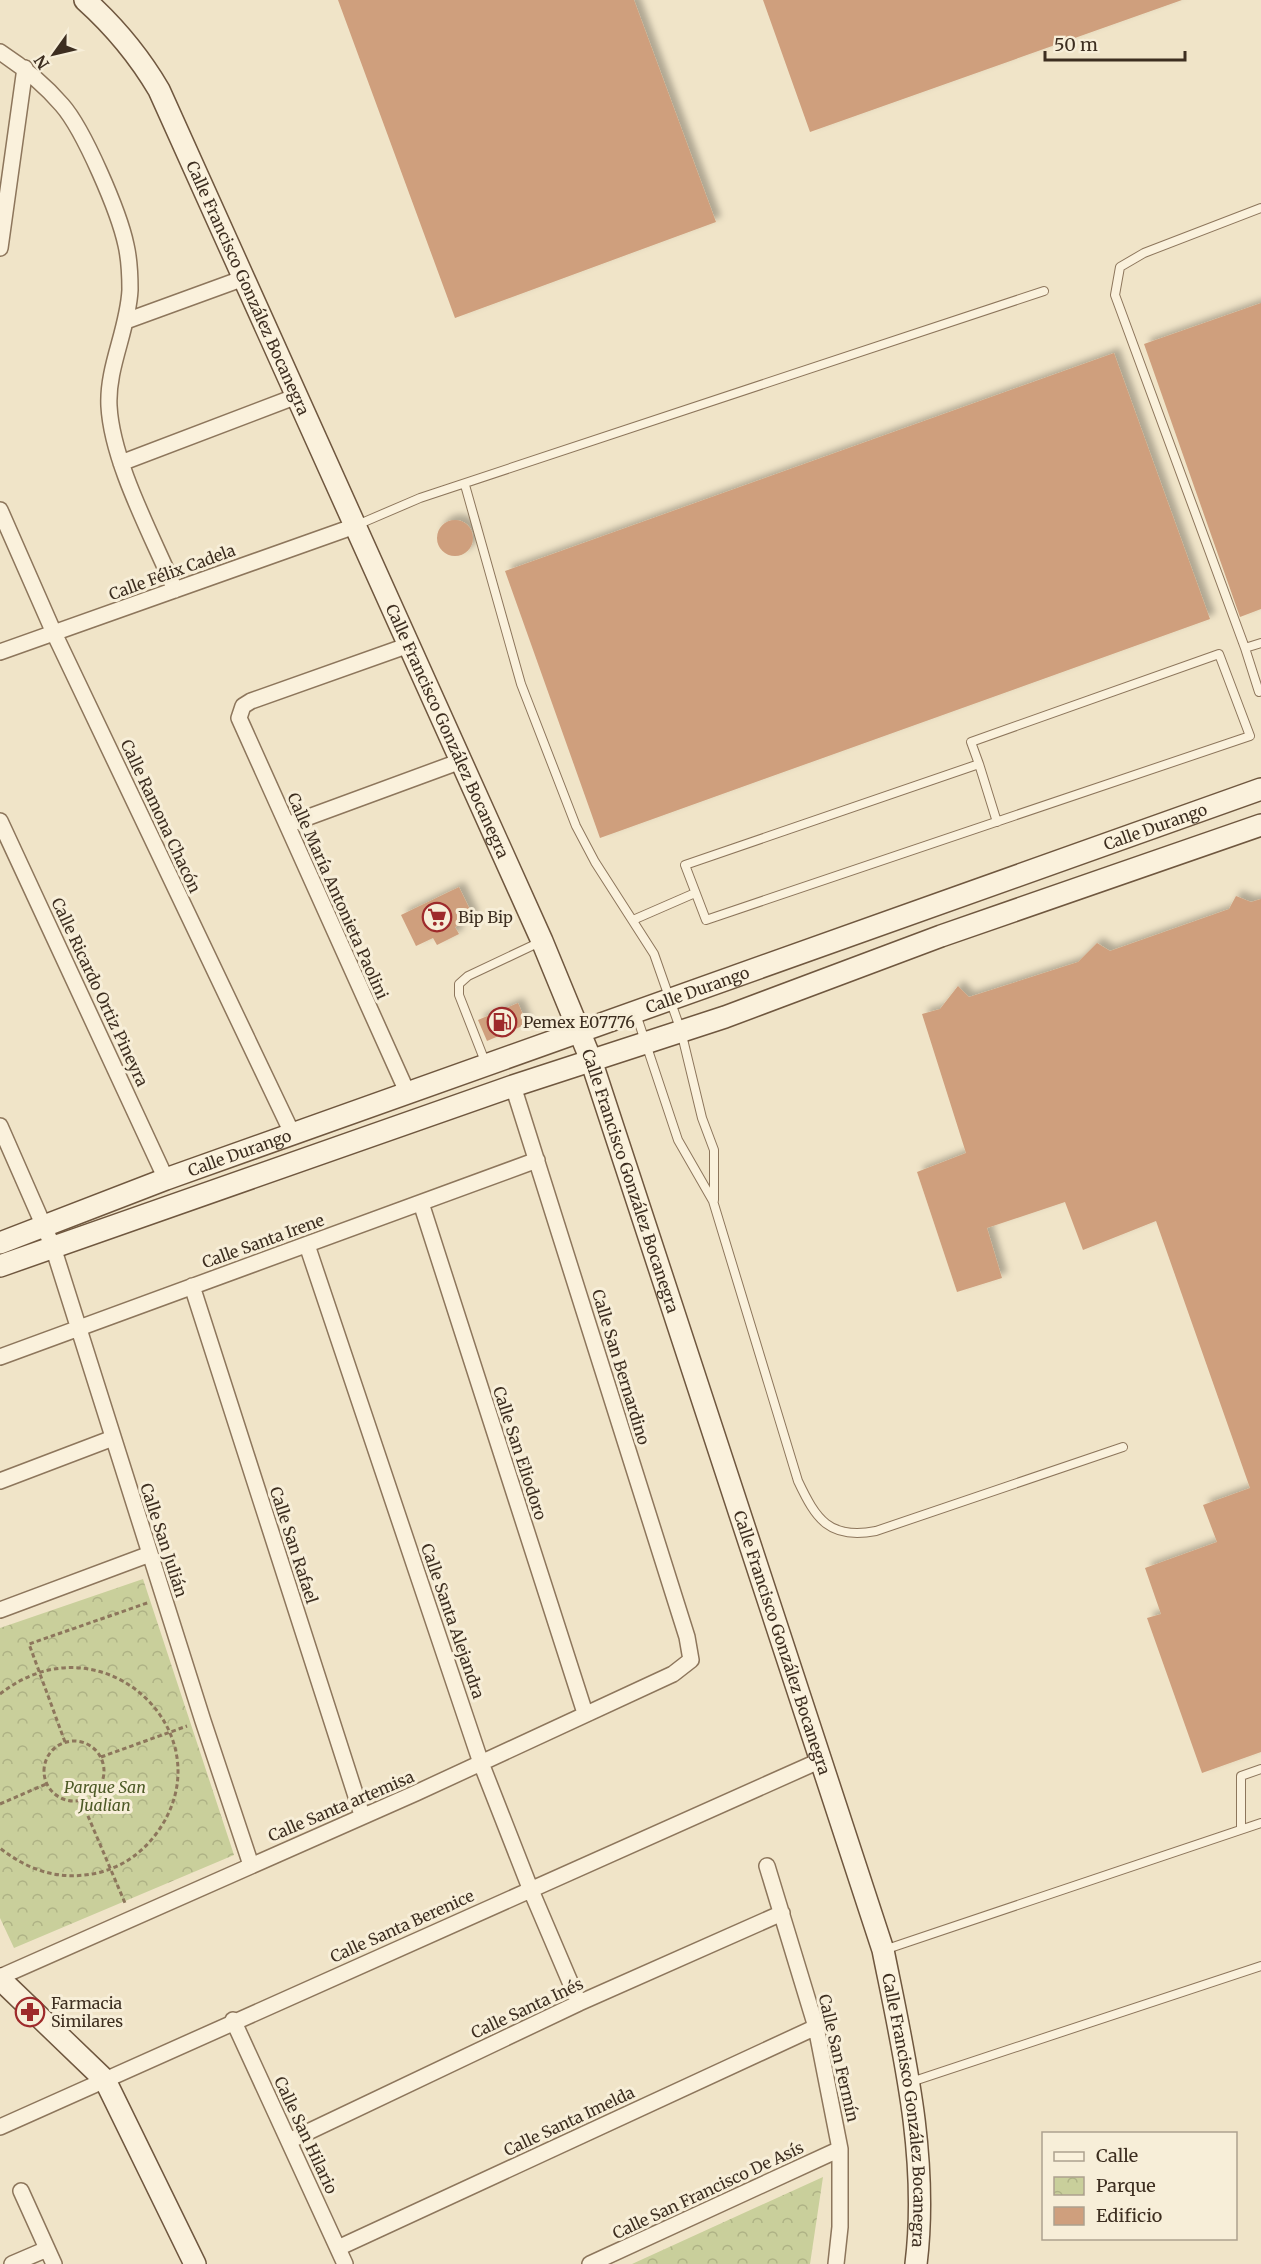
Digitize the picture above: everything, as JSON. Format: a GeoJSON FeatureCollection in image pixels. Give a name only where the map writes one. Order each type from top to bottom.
{"type":"FeatureCollection","features":[{"type":"Feature","properties":{"kind":"street","name":"Calle Francisco González Bocanegra"},"geometry":{"type":"LineString","coordinates":[[85,0],[108,21],[140,59],[159,90],[542,941],[591,1060],[819,1761],[883,1950],[910,2082],[920,2171],[916,2264]]}},
{"type":"Feature","properties":{"kind":"street"},"geometry":{"type":"LineString","coordinates":[[0,52],[25,68],[64,106],[105,186],[127,246],[130,289],[126,321],[112,372],[109,407],[121,463],[175,590]]}},
{"type":"Feature","properties":{"kind":"street"},"geometry":{"type":"LineString","coordinates":[[0,248],[25,68]]}},
{"type":"Feature","properties":{"kind":"street"},"geometry":{"type":"LineString","coordinates":[[126,321],[244,278]]}},
{"type":"Feature","properties":{"kind":"street"},"geometry":{"type":"LineString","coordinates":[[121,463],[297,396]]}},
{"type":"Feature","properties":{"kind":"street","name":"Calle Ramona Chacón"},"geometry":{"type":"LineString","coordinates":[[0,510],[54,633],[292,1135]]}},
{"type":"Feature","properties":{"kind":"street","name":"Calle Félix Cadela"},"geometry":{"type":"LineString","coordinates":[[0,652],[355,526]]}},
{"type":"Feature","properties":{"kind":"street","name":"Calle María Antonieta Paolini"},"geometry":{"type":"LineString","coordinates":[[408,1094],[242,726],[240,711],[251,701],[409,645]]}},
{"type":"Feature","properties":{"kind":"street"},"geometry":{"type":"LineString","coordinates":[[287,825],[461,761]]}},
{"type":"Feature","properties":{"kind":"street","name":"Calle Durango"},"geometry":{"type":"LineString","coordinates":[[0,1243],[166,1179],[1261,789]]}},
{"type":"Feature","properties":{"kind":"street","name":"Calle Ricardo Ortiz Pineyra"},"geometry":{"type":"LineString","coordinates":[[0,821],[166,1179]]}},
{"type":"Feature","properties":{"kind":"street","name":"Calle Durango"},"geometry":{"type":"LineString","coordinates":[[0,1266],[513,1086],[681,1032],[941,936],[1261,825]]}},
{"type":"Feature","properties":{"kind":"street","name":"Calle San Bernardino"},"geometry":{"type":"LineString","coordinates":[[513,1086],[684,1626],[691,1660]]}},
{"type":"Feature","properties":{"kind":"street","name":"Calle San Julián"},"geometry":{"type":"LineString","coordinates":[[0,1126],[46,1226],[251,1865]]}},
{"type":"Feature","properties":{"kind":"street","name":"Calle Santa Irene"},"geometry":{"type":"LineString","coordinates":[[0,1357],[537,1160]]}},
{"type":"Feature","properties":{"kind":"street","name":"Calle San Eliodoro"},"geometry":{"type":"LineString","coordinates":[[421,1203],[585,1713]]}},
{"type":"Feature","properties":{"kind":"street","name":"Calle Santa Alejandra"},"geometry":{"type":"LineString","coordinates":[[307,1245],[481,1763],[530,1888],[579,2003]]}},
{"type":"Feature","properties":{"kind":"street","name":"Calle San Rafael"},"geometry":{"type":"LineString","coordinates":[[192,1286],[362,1815]]}},
{"type":"Feature","properties":{"kind":"street"},"geometry":{"type":"LineString","coordinates":[[0,1481],[113,1438]]}},
{"type":"Feature","properties":{"kind":"street"},"geometry":{"type":"LineString","coordinates":[[0,1610],[150,1554]]}},
{"type":"Feature","properties":{"kind":"street","name":"Calle Santa artemisa"},"geometry":{"type":"LineString","coordinates":[[0,1978],[481,1763],[673,1674],[691,1660]]}},
{"type":"Feature","properties":{"kind":"street","name":"Calle Santa Berenice"},"geometry":{"type":"LineString","coordinates":[[0,2127],[233,2020],[819,1761]]}},
{"type":"Feature","properties":{"kind":"street","name":"Calle San Fermín"},"geometry":{"type":"LineString","coordinates":[[767,1866],[816,2027],[840,2149],[840,2227],[836,2264]]}},
{"type":"Feature","properties":{"kind":"street","name":"Calle Santa Inés"},"geometry":{"type":"LineString","coordinates":[[289,2141],[579,2003],[782,1913]]}},
{"type":"Feature","properties":{"kind":"street"},"geometry":{"type":"LineString","coordinates":[[0,1978],[105,2080],[195,2264]]}},
{"type":"Feature","properties":{"kind":"street","name":"Calle San Hilario"},"geometry":{"type":"LineString","coordinates":[[233,2020],[345,2264]]}},
{"type":"Feature","properties":{"kind":"street","name":"Calle Santa Imelda"},"geometry":{"type":"LineString","coordinates":[[338,2248],[816,2027]]}},
{"type":"Feature","properties":{"kind":"street","name":"Calle San Francisco De Asís"},"geometry":{"type":"LineString","coordinates":[[590,2264],[840,2149]]}},
{"type":"Feature","properties":{"kind":"street"},"geometry":{"type":"LineString","coordinates":[[21,2191],[54,2264]]}},
{"type":"Feature","properties":{"kind":"street"},"geometry":{"type":"LineString","coordinates":[[12,2264],[47,2249]]}},
{"type":"Feature","properties":{"kind":"lane"},"geometry":{"type":"LineString","coordinates":[[1261,208],[1144,253],[1120,267],[1115,295],[1245,648],[1259,692],[1261,691]]}},
{"type":"Feature","properties":{"kind":"lane"},"geometry":{"type":"LineString","coordinates":[[355,526],[420,498],[1044,291]]}},
{"type":"Feature","properties":{"kind":"lane"},"geometry":{"type":"LineString","coordinates":[[465,484],[521,684],[576,826],[601,871],[654,954],[681,1032],[702,1118],[714,1150],[714,1201]]}},
{"type":"Feature","properties":{"kind":"lane"},"geometry":{"type":"LineString","coordinates":[[1245,648],[1261,643]]}},
{"type":"Feature","properties":{"kind":"lane"},"geometry":{"type":"LineString","coordinates":[[979,764],[685,865],[706,921],[1250,736],[1219,654],[971,742],[979,764],[997,822]]}},
{"type":"Feature","properties":{"kind":"lane"},"geometry":{"type":"LineString","coordinates":[[633,920],[695,893]]}},
{"type":"Feature","properties":{"kind":"lane"},"geometry":{"type":"LineString","coordinates":[[486,1066],[459,995],[459,984],[468,976],[542,941]]}},
{"type":"Feature","properties":{"kind":"lane"},"geometry":{"type":"LineString","coordinates":[[636,1013],[678,1140],[714,1201],[798,1481],[812,1512],[825,1525],[845,1532],[861,1534],[876,1531],[1123,1447]]}},
{"type":"Feature","properties":{"kind":"lane"},"geometry":{"type":"LineString","coordinates":[[1241,1829],[1241,1776],[1261,1769]]}},
{"type":"Feature","properties":{"kind":"lane"},"geometry":{"type":"LineString","coordinates":[[883,1950],[1261,1822]]}},
{"type":"Feature","properties":{"kind":"lane"},"geometry":{"type":"LineString","coordinates":[[910,2082],[1261,1966]]}},
{"type":"Feature","properties":{"kind":"path"},"geometry":{"type":"LineString","coordinates":[[65,1742],[29,1644],[151,1601]]}},
{"type":"Feature","properties":{"kind":"path"},"geometry":{"type":"LineString","coordinates":[[0,1694],[19,1680],[39,1671],[65,1666],[82,1667],[116,1676],[138,1690],[157,1709],[169,1732],[176,1755],[177,1779],[173,1802],[164,1824],[150,1843],[132,1859],[111,1870],[80,1877],[48,1874],[18,1862],[0,1848]]}},
{"type":"Feature","properties":{"kind":"path"},"geometry":{"type":"LineString","coordinates":[[101,1757],[203,1721]]}},
{"type":"Feature","properties":{"kind":"path"},"geometry":{"type":"LineString","coordinates":[[65,1742],[86,1743],[101,1757],[104,1766],[102,1784],[90,1797],[81,1801],[64,1800],[57,1797],[46,1784],[44,1763],[48,1754],[65,1742]]}},
{"type":"Feature","properties":{"kind":"path"},"geometry":{"type":"LineString","coordinates":[[0,1804],[46,1784]]}},
{"type":"Feature","properties":{"kind":"path"},"geometry":{"type":"LineString","coordinates":[[81,1801],[131,1919]]}},
{"type":"Feature","properties":{"kind":"green space","name":"Parque San Jualian"},"geometry":{"type":"Polygon","coordinates":[[[143,1579],[234,1855],[14,1948],[0,1918],[0,1628],[143,1579]]]}},
{"type":"Feature","properties":{"kind":"green space"},"geometry":{"type":"Polygon","coordinates":[[[823,2177],[810,2264],[632,2264],[823,2177]]]}},
{"type":"Feature","properties":{"kind":"building"},"geometry":{"type":"Polygon","coordinates":[[[338,0],[634,0],[716,222],[455,318],[338,0]]]}},
{"type":"Feature","properties":{"kind":"building"},"geometry":{"type":"Polygon","coordinates":[[[763,0],[1182,0],[810,132],[763,0]]]}},
{"type":"Feature","properties":{"kind":"building"},"geometry":{"type":"Polygon","coordinates":[[[1261,303],[1261,609],[1240,617],[1144,344],[1261,303]]]}},
{"type":"Feature","properties":{"kind":"building"},"geometry":{"type":"Polygon","coordinates":[[[1114,353],[1210,619],[600,838],[505,571],[1114,353]]]}},
{"type":"Feature","properties":{"kind":"building"},"geometry":{"type":"Polygon","coordinates":[[[455,520],[467,526],[473,538],[467,550],[455,556],[443,550],[437,538],[443,526],[455,520]]]}},
{"type":"Feature","properties":{"kind":"building","name":"Bip Bip"},"geometry":{"type":"Polygon","coordinates":[[[459,887],[474,918],[455,927],[459,934],[437,945],[433,938],[416,946],[401,915],[459,887]]]}},
{"type":"Feature","properties":{"kind":"building"},"geometry":{"type":"Polygon","coordinates":[[[1236,896],[1251,902],[1261,899],[1261,1752],[1202,1773],[1147,1618],[1161,1614],[1145,1568],[1217,1542],[1203,1505],[1250,1488],[1156,1221],[1083,1250],[1065,1202],[987,1228],[1002,1278],[957,1292],[917,1172],[966,1153],[922,1014],[940,1009],[958,986],[969,997],[1078,962],[1097,943],[1110,951],[1229,909],[1236,896]]]}},
{"type":"Feature","properties":{"kind":"building","name":"Pemex E07776"},"geometry":{"type":"Polygon","coordinates":[[[518,1003],[527,1024],[487,1041],[478,1020],[518,1003]]]}},
{"type":"Feature","properties":{"kind":"place","name":"Bip Bip"},"geometry":{"type":"Point","coordinates":[437,917]}},
{"type":"Feature","properties":{"kind":"place","name":"Pemex E07776"},"geometry":{"type":"Point","coordinates":[502,1022]}},
{"type":"Feature","properties":{"kind":"place","name":"Farmacia Similares"},"geometry":{"type":"Point","coordinates":[30,2012]}}]}
